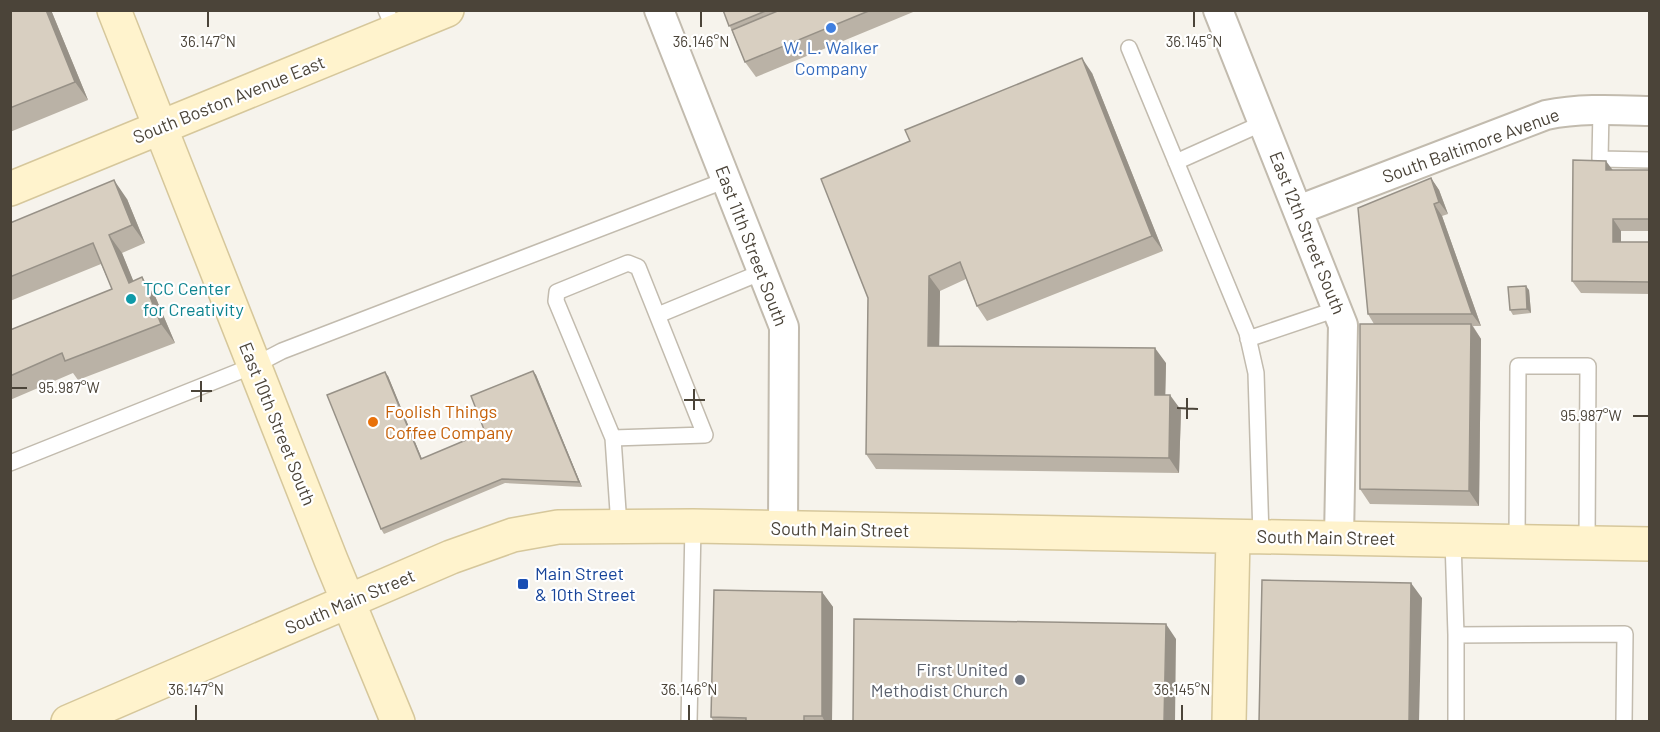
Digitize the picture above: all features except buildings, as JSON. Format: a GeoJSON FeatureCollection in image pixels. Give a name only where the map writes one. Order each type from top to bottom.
{"type":"FeatureCollection","features":[{"type":"Feature","properties":{"kind":"street","name":"East 10th Street South"},"geometry":{"type":"LineString","coordinates":[[114,10],[398,722]]}},
{"type":"Feature","properties":{"kind":"street","name":"South Boston Avenue East"},"geometry":{"type":"LineString","coordinates":[[10,189],[162,127],[391,21],[447,10]]}},
{"type":"Feature","properties":{"kind":"street","name":"East 11th Street South"},"geometry":{"type":"LineString","coordinates":[[659,10],[784,327],[783,528]]}},
{"type":"Feature","properties":{"kind":"street","name":"East 12th Street South"},"geometry":{"type":"LineString","coordinates":[[1218,10],[1344,326],[1339,538]]}},
{"type":"Feature","properties":{"kind":"street","name":"South Baltimore Avenue"},"geometry":{"type":"LineString","coordinates":[[1298,210],[1546,115],[1565,111],[1650,111]]}},
{"type":"Feature","properties":{"kind":"street","name":"South Main Street"},"geometry":{"type":"LineString","coordinates":[[68,722],[349,603],[451,557],[513,535],[558,527],[693,526],[1650,544]]}},
{"type":"Feature","properties":{"kind":"street"},"geometry":{"type":"LineString","coordinates":[[1229,722],[1247,537]]}},
{"type":"Feature","properties":{"kind":"lane"},"geometry":{"type":"LineString","coordinates":[[1129,48],[1248,339],[1256,373],[1247,537]]}},
{"type":"Feature","properties":{"kind":"lane"},"geometry":{"type":"LineString","coordinates":[[1601,110],[1600,159],[1650,160]]}},
{"type":"Feature","properties":{"kind":"lane"},"geometry":{"type":"LineString","coordinates":[[1176,162],[1263,123]]}},
{"type":"Feature","properties":{"kind":"lane"},"geometry":{"type":"LineString","coordinates":[[10,463],[255,365],[282,351],[726,180]]}},
{"type":"Feature","properties":{"kind":"lane"},"geometry":{"type":"LineString","coordinates":[[613,438],[705,435],[638,267],[628,263],[557,292],[556,301],[613,438],[619,526]]}},
{"type":"Feature","properties":{"kind":"lane"},"geometry":{"type":"LineString","coordinates":[[658,315],[762,272]]}},
{"type":"Feature","properties":{"kind":"lane"},"geometry":{"type":"LineString","coordinates":[[1248,339],[1337,309]]}},
{"type":"Feature","properties":{"kind":"lane"},"geometry":{"type":"LineString","coordinates":[[1517,541],[1518,366],[1588,366],[1587,543]]}},
{"type":"Feature","properties":{"kind":"lane"},"geometry":{"type":"LineString","coordinates":[[689,722],[693,526]]}},
{"type":"Feature","properties":{"kind":"lane"},"geometry":{"type":"LineString","coordinates":[[1453,540],[1456,722]]}},
{"type":"Feature","properties":{"kind":"lane"},"geometry":{"type":"LineString","coordinates":[[1456,635],[1625,634],[1624,722]]}},
{"type":"Feature","properties":{"kind":"place","name":"W. L. Walker Company"},"geometry":{"type":"Point","coordinates":[831,28]}},
{"type":"Feature","properties":{"kind":"place","name":"TCC Center for Creativity"},"geometry":{"type":"Point","coordinates":[131,299]}},
{"type":"Feature","properties":{"kind":"place","name":"Foolish Things Coffee Company"},"geometry":{"type":"Point","coordinates":[373,422]}},
{"type":"Feature","properties":{"kind":"place","name":"Main Street & 10th Street"},"geometry":{"type":"Point","coordinates":[523,584]}},
{"type":"Feature","properties":{"kind":"place","name":"First United Methodist Church"},"geometry":{"type":"Point","coordinates":[1020,680]}}]}
